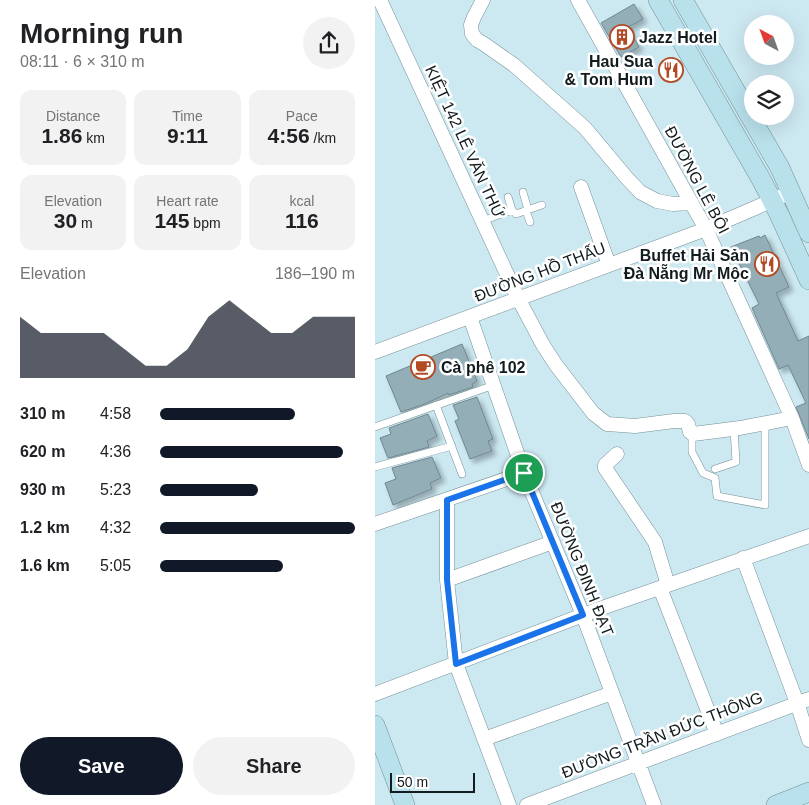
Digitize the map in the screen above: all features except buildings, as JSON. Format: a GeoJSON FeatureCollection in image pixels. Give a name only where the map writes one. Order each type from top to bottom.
{"type":"FeatureCollection","features":[{"type":"Feature","properties":{"kind":"main road"},"geometry":{"type":"LineString","coordinates":[[659,0],[761,179],[809,280]]}},
{"type":"Feature","properties":{"kind":"main road"},"geometry":{"type":"LineString","coordinates":[[683,0],[780,168],[809,233]]}},
{"type":"Feature","properties":{"kind":"main road"},"geometry":{"type":"LineString","coordinates":[[375,724],[405,805]]}},
{"type":"Feature","properties":{"kind":"main road"},"geometry":{"type":"LineString","coordinates":[[775,805],[809,792]]}},
{"type":"Feature","properties":{"kind":"street","name":"KIỆT 142 LÊ VĂN THỨ"},"geometry":{"type":"LineString","coordinates":[[380,0],[518,298],[556,365],[593,413],[607,424],[635,426],[674,421],[685,422],[688,424],[692,434]]}},
{"type":"Feature","properties":{"kind":"street"},"geometry":{"type":"LineString","coordinates":[[483,0],[471,25],[472,34],[477,40],[514,65],[585,128],[641,192],[657,201],[673,204],[691,203]]}},
{"type":"Feature","properties":{"kind":"street","name":"ĐƯỜNG LÊ BÔI"},"geometry":{"type":"LineString","coordinates":[[578,0],[706,229],[792,418],[809,465]]}},
{"type":"Feature","properties":{"kind":"street"},"geometry":{"type":"LineString","coordinates":[[581,187],[609,265]]}},
{"type":"Feature","properties":{"kind":"street","name":"ĐƯỜNG HỒ THẤU"},"geometry":{"type":"LineString","coordinates":[[375,352],[706,229],[791,192]]}},
{"type":"Feature","properties":{"kind":"street","name":"ĐƯỜNG ĐINH ĐẠT"},"geometry":{"type":"LineString","coordinates":[[470,317],[524,473],[583,615],[654,805]]}},
{"type":"Feature","properties":{"kind":"street"},"geometry":{"type":"LineString","coordinates":[[692,434],[734,429],[792,418]]}},
{"type":"Feature","properties":{"kind":"street"},"geometry":{"type":"LineString","coordinates":[[617,454],[605,464],[605,468],[655,542],[664,586],[717,734]]}},
{"type":"Feature","properties":{"kind":"street"},"geometry":{"type":"LineString","coordinates":[[375,524],[524,473]]}},
{"type":"Feature","properties":{"kind":"street"},"geometry":{"type":"LineString","coordinates":[[447,500],[447,580],[456,664],[509,805]]}},
{"type":"Feature","properties":{"kind":"street"},"geometry":{"type":"LineString","coordinates":[[375,694],[583,615],[809,536]]}},
{"type":"Feature","properties":{"kind":"street"},"geometry":{"type":"LineString","coordinates":[[447,580],[553,542]]}},
{"type":"Feature","properties":{"kind":"street"},"geometry":{"type":"LineString","coordinates":[[743,558],[803,701],[809,740]]}},
{"type":"Feature","properties":{"kind":"street"},"geometry":{"type":"LineString","coordinates":[[484,739],[612,693]]}},
{"type":"Feature","properties":{"kind":"street","name":"ĐƯỜNG TRẦN ĐỨC THÔNG"},"geometry":{"type":"LineString","coordinates":[[527,805],[803,701]]}},
{"type":"Feature","properties":{"kind":"lane"},"geometry":{"type":"LineString","coordinates":[[523,192],[529,222]]}},
{"type":"Feature","properties":{"kind":"lane"},"geometry":{"type":"LineString","coordinates":[[508,197],[516,214],[542,205]]}},
{"type":"Feature","properties":{"kind":"lane"},"geometry":{"type":"LineString","coordinates":[[482,221],[513,210]]}},
{"type":"Feature","properties":{"kind":"lane"},"geometry":{"type":"LineString","coordinates":[[375,426],[494,385]]}},
{"type":"Feature","properties":{"kind":"lane"},"geometry":{"type":"LineString","coordinates":[[436,405],[463,474]]}},
{"type":"Feature","properties":{"kind":"lane"},"geometry":{"type":"LineString","coordinates":[[692,434],[692,452],[703,473],[715,478],[717,496],[765,505],[765,423]]}},
{"type":"Feature","properties":{"kind":"lane"},"geometry":{"type":"LineString","coordinates":[[715,469],[736,462],[734,429]]}},
{"type":"Feature","properties":{"kind":"lane"},"geometry":{"type":"LineString","coordinates":[[375,467],[452,446]]}},
{"type":"Feature","properties":{"kind":"place","name":"Jazz Hotel"},"geometry":{"type":"Point","coordinates":[622,37]}},
{"type":"Feature","properties":{"kind":"place","name":"Hau Sua & Tom Hum"},"geometry":{"type":"Point","coordinates":[671,70]}},
{"type":"Feature","properties":{"kind":"place","name":"Buffet Hải Sản Đà Nẵng Mr Mộc"},"geometry":{"type":"Point","coordinates":[767,264]}},
{"type":"Feature","properties":{"kind":"place","name":"Cà phê 102"},"geometry":{"type":"Point","coordinates":[423,367]}},
{"type":"Feature","properties":{"kind":"route"},"geometry":{"type":"LineString","coordinates":[[524,473],[583,615],[456,664],[447,580],[447,500],[524,473]]}}]}
